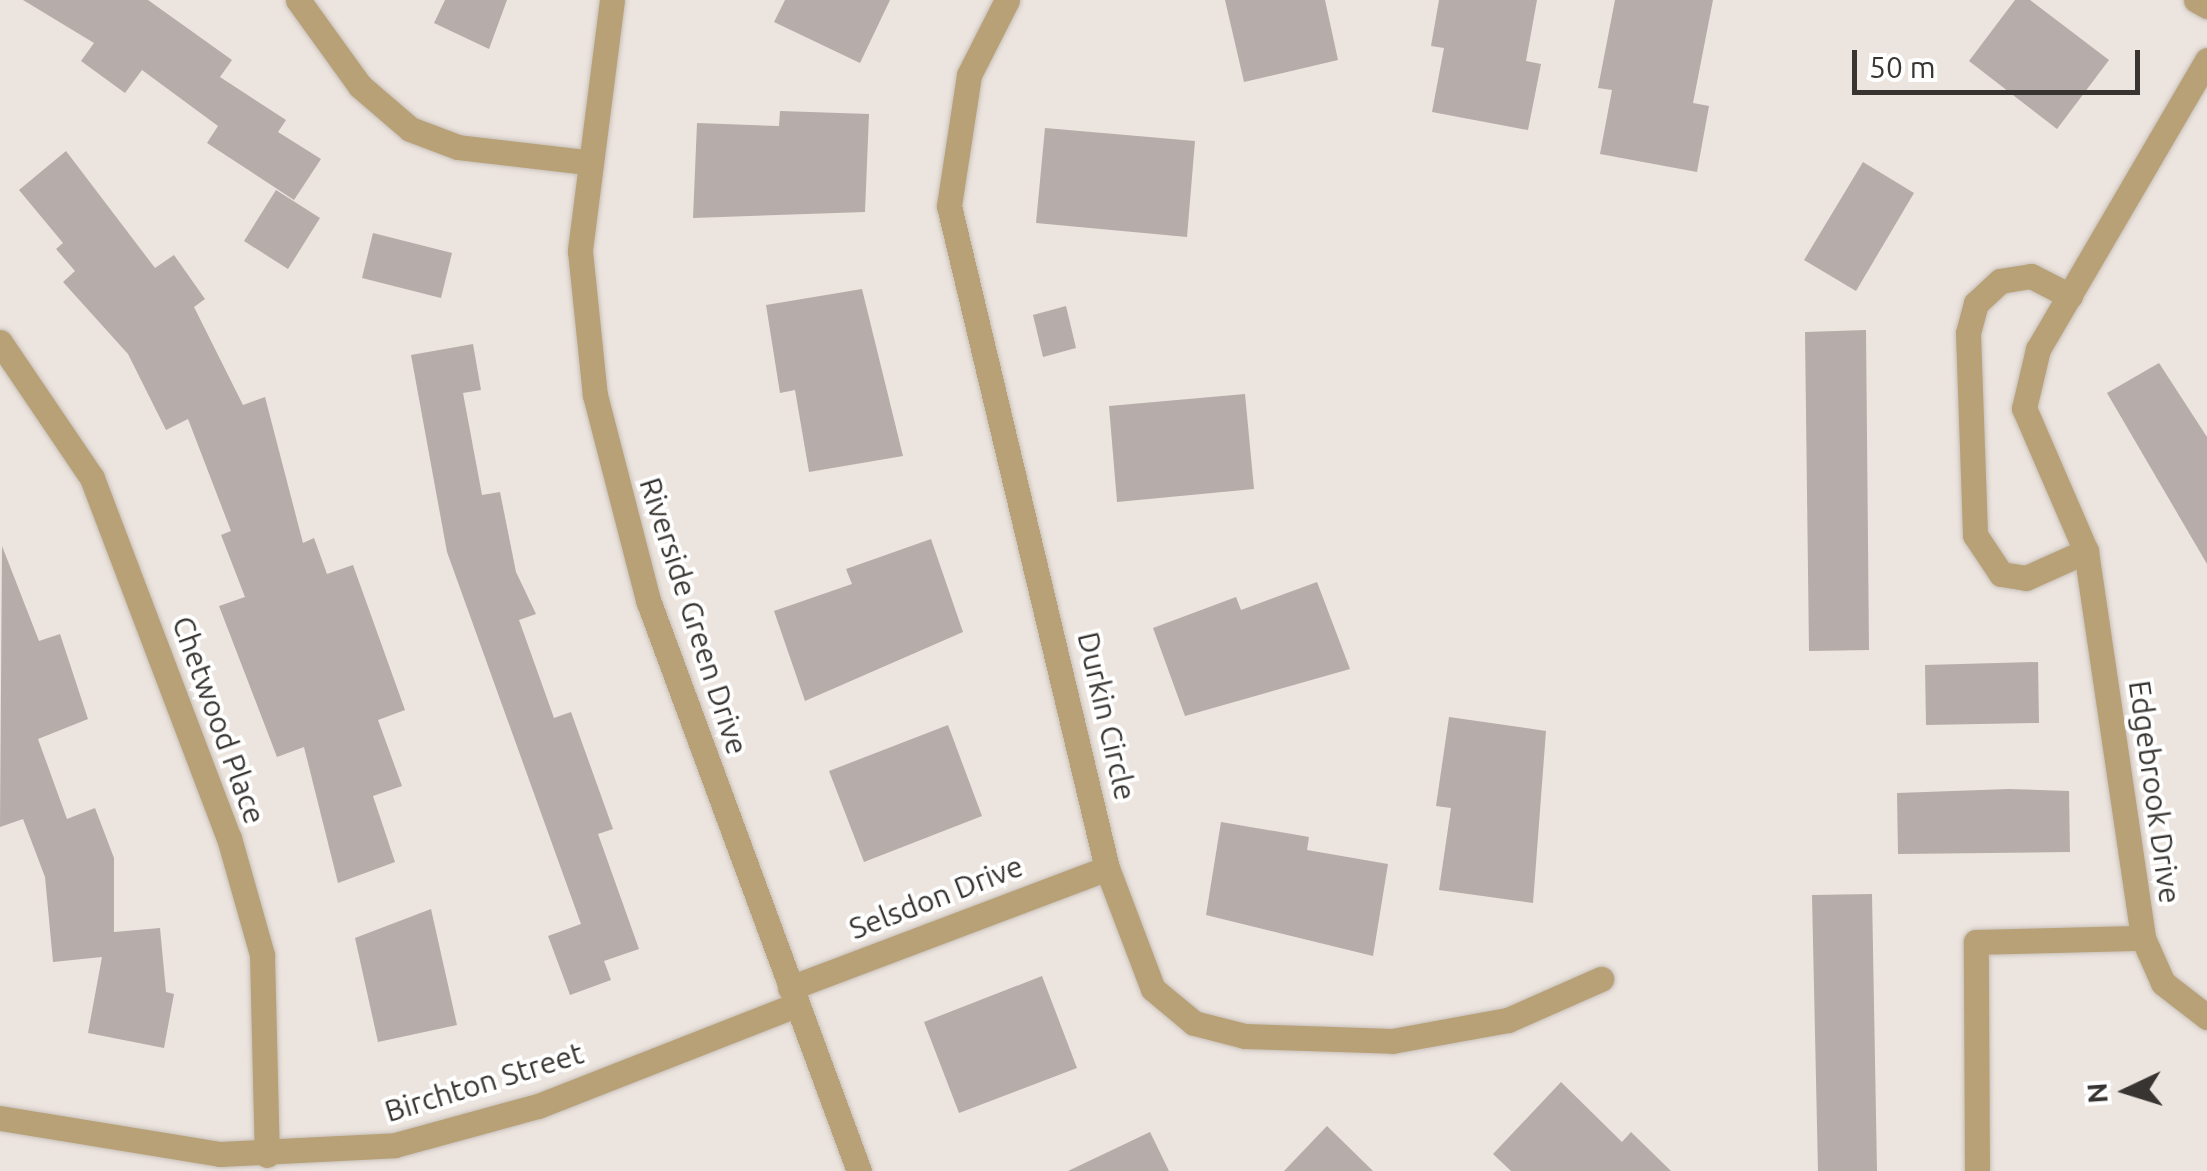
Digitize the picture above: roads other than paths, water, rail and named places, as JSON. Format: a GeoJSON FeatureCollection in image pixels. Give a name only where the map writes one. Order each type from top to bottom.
{"type":"FeatureCollection","features":[{"type":"Feature","properties":{"kind":"street"},"geometry":{"type":"LineString","coordinates":[[298,0],[360,86],[410,129],[458,147],[585,162]]}},
{"type":"Feature","properties":{"kind":"street","name":"Riverside Green Drive"},"geometry":{"type":"LineString","coordinates":[[612,0],[585,162],[582,288],[618,495],[793,996],[859,1171]]}},
{"type":"Feature","properties":{"kind":"street","name":"Durkin Circle"},"geometry":{"type":"LineString","coordinates":[[1007,0],[969,75],[949,206],[1107,868],[1153,989],[1194,1022],[1244,1036],[1459,1034],[1600,979]]}},
{"type":"Feature","properties":{"kind":"street"},"geometry":{"type":"LineString","coordinates":[[2196,0],[2207,6]]}},
{"type":"Feature","properties":{"kind":"street","name":"Edgebrook Drive"},"geometry":{"type":"LineString","coordinates":[[2207,60],[2025,377],[2024,408],[2086,551],[2144,938],[2163,983],[2207,1017]]}},
{"type":"Feature","properties":{"kind":"street"},"geometry":{"type":"LineString","coordinates":[[2070,296],[2032,276],[2000,281],[1976,302],[1968,334],[1975,534],[2001,574],[2026,578],[2086,551]]}},
{"type":"Feature","properties":{"kind":"street","name":"Chetwood Place"},"geometry":{"type":"LineString","coordinates":[[0,342],[92,478],[228,838],[262,956],[267,1155]]}},
{"type":"Feature","properties":{"kind":"street","name":"Selsdon Drive"},"geometry":{"type":"LineString","coordinates":[[793,996],[1107,868]]}},
{"type":"Feature","properties":{"kind":"street"},"geometry":{"type":"LineString","coordinates":[[1977,1171],[1976,942],[2144,938]]}},
{"type":"Feature","properties":{"kind":"street","name":"Birchton Street"},"geometry":{"type":"LineString","coordinates":[[0,1118],[267,1155],[395,1145],[462,1129],[793,996]]}}]}
